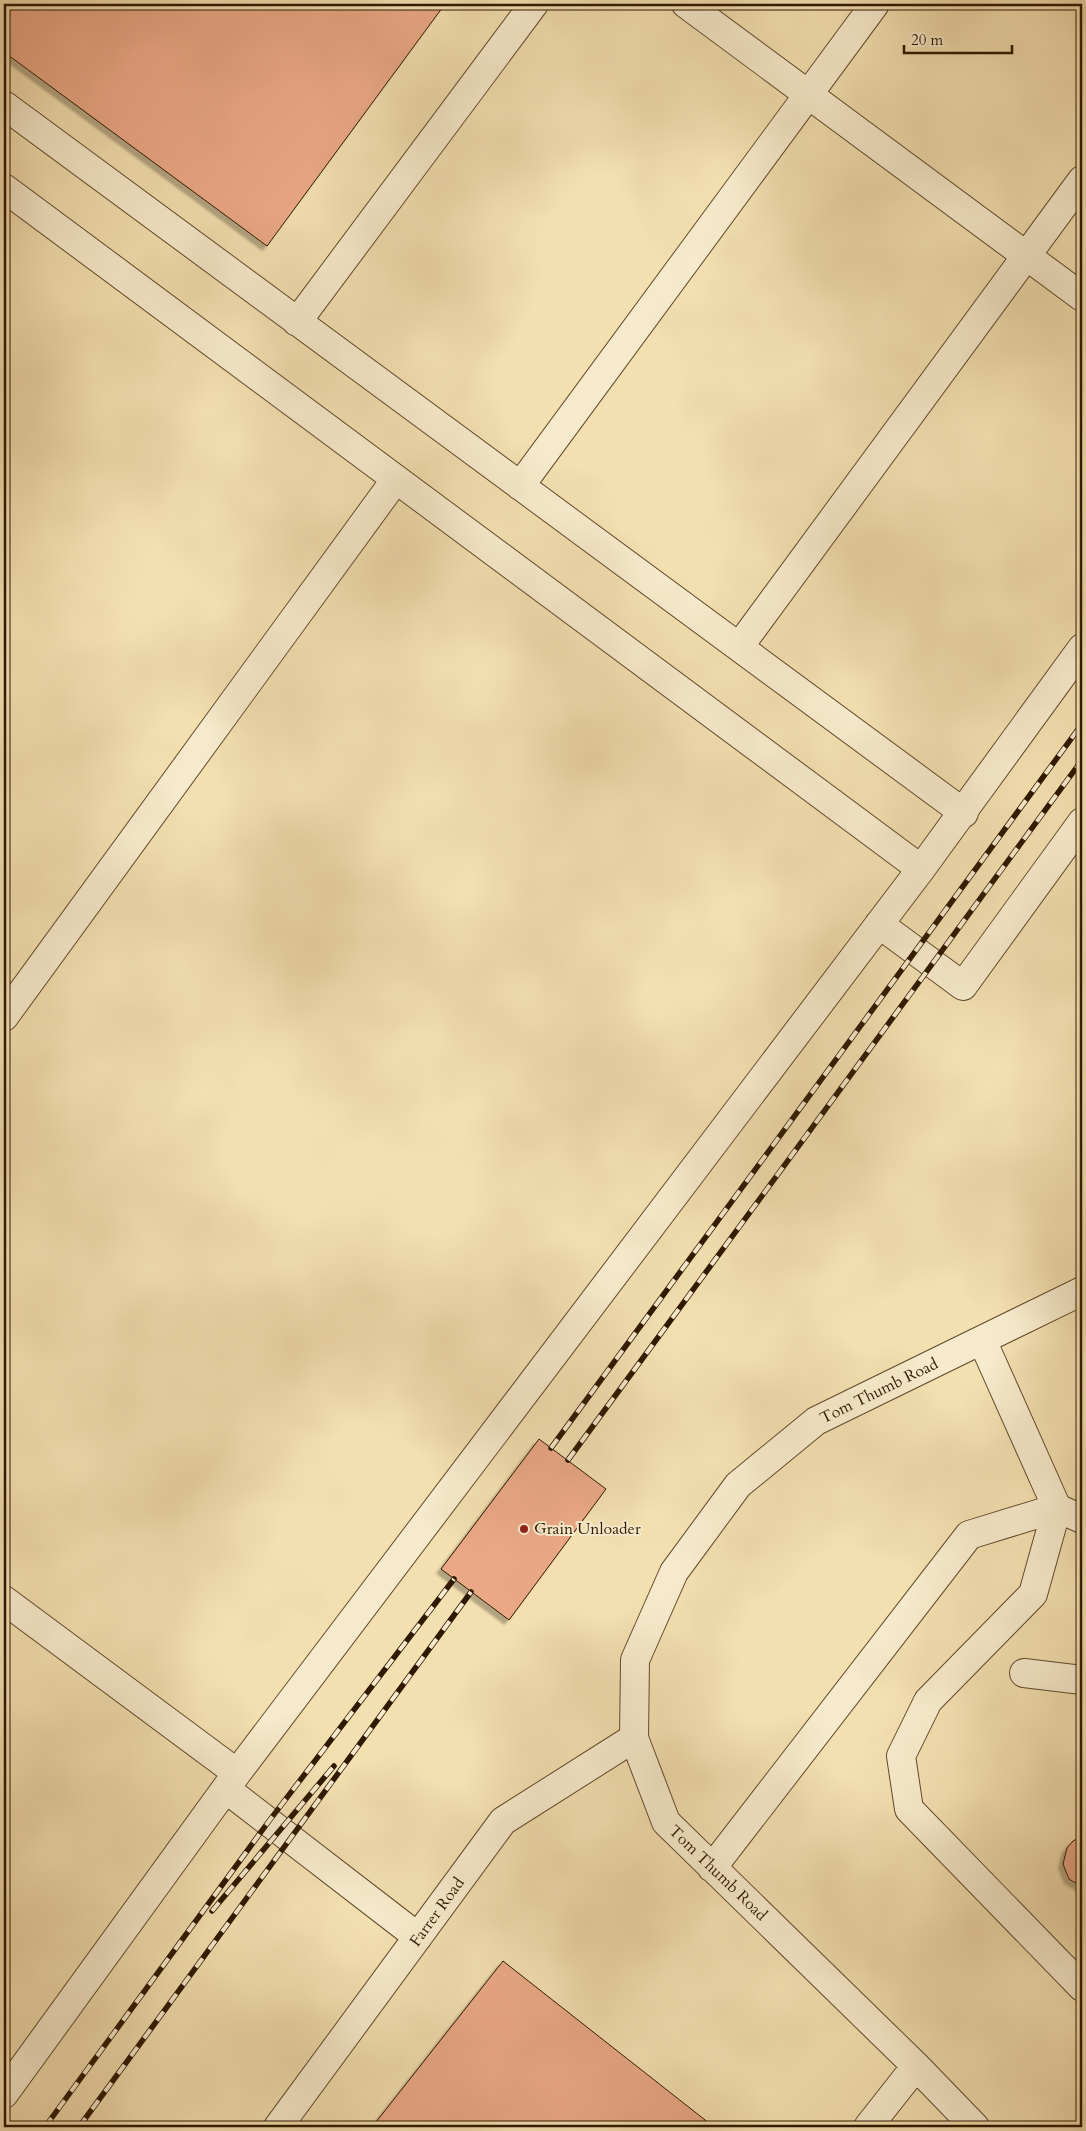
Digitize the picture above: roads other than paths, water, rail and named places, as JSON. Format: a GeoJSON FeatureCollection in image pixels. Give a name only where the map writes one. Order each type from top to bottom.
{"type":"FeatureCollection","features":[{"type":"Feature","properties":{"kind":"street"},"geometry":{"type":"LineString","coordinates":[[297,322],[534,4]]}},
{"type":"Feature","properties":{"kind":"street"},"geometry":{"type":"LineString","coordinates":[[686,4],[1082,297]]}},
{"type":"Feature","properties":{"kind":"street"},"geometry":{"type":"LineString","coordinates":[[520,486],[875,4]]}},
{"type":"Feature","properties":{"kind":"street"},"geometry":{"type":"LineString","coordinates":[[4,105],[964,813]]}},
{"type":"Feature","properties":{"kind":"street"},"geometry":{"type":"LineString","coordinates":[[739,647],[1082,180]]}},
{"type":"Feature","properties":{"kind":"street"},"geometry":{"type":"LineString","coordinates":[[4,188],[921,869]]}},
{"type":"Feature","properties":{"kind":"street"},"geometry":{"type":"LineString","coordinates":[[4,1016],[396,479]]}},
{"type":"Feature","properties":{"kind":"street"},"geometry":{"type":"LineString","coordinates":[[4,2094],[232,1781],[964,813],[1082,648]]}},
{"type":"Feature","properties":{"kind":"street"},"geometry":{"type":"LineString","coordinates":[[880,924],[963,986],[1082,822]]}},
{"type":"Feature","properties":{"kind":"street","name":"Tom Thumb Road"},"geometry":{"type":"LineString","coordinates":[[974,2127],[916,2066],[666,1822],[634,1738],[635,1660],[674,1572],[738,1485],[816,1421],[1082,1291]]}},
{"type":"Feature","properties":{"kind":"street"},"geometry":{"type":"LineString","coordinates":[[982,1340],[1057,1508],[1033,1594],[928,1701],[901,1756],[909,1809],[1082,1988]]}},
{"type":"Feature","properties":{"kind":"street"},"geometry":{"type":"LineString","coordinates":[[712,1868],[969,1535],[1057,1508],[1082,1519]]}},
{"type":"Feature","properties":{"kind":"street"},"geometry":{"type":"LineString","coordinates":[[4,1600],[232,1781],[418,1937]]}},
{"type":"Feature","properties":{"kind":"street"},"geometry":{"type":"LineString","coordinates":[[1024,1673],[1082,1680]]}},
{"type":"Feature","properties":{"kind":"street","name":"Farrer Road"},"geometry":{"type":"LineString","coordinates":[[278,2127],[503,1821],[634,1738]]}},
{"type":"Feature","properties":{"kind":"street"},"geometry":{"type":"LineString","coordinates":[[868,2127],[916,2066]]}},
{"type":"Feature","properties":{"kind":"railway"},"geometry":{"type":"LineString","coordinates":[[551,1448],[1082,724]]}},
{"type":"Feature","properties":{"kind":"railway"},"geometry":{"type":"LineString","coordinates":[[568,1460],[1082,760]]}},
{"type":"Feature","properties":{"kind":"railway"},"geometry":{"type":"LineString","coordinates":[[45,2127],[269,1821],[454,1579]]}},
{"type":"Feature","properties":{"kind":"railway"},"geometry":{"type":"LineString","coordinates":[[79,2127],[471,1592]]}},
{"type":"Feature","properties":{"kind":"railway"},"geometry":{"type":"LineString","coordinates":[[212,1911],[334,1766]]}},
{"type":"Feature","properties":{"kind":"place","name":"Grain Unloader"},"geometry":{"type":"Point","coordinates":[524,1529]}}]}
